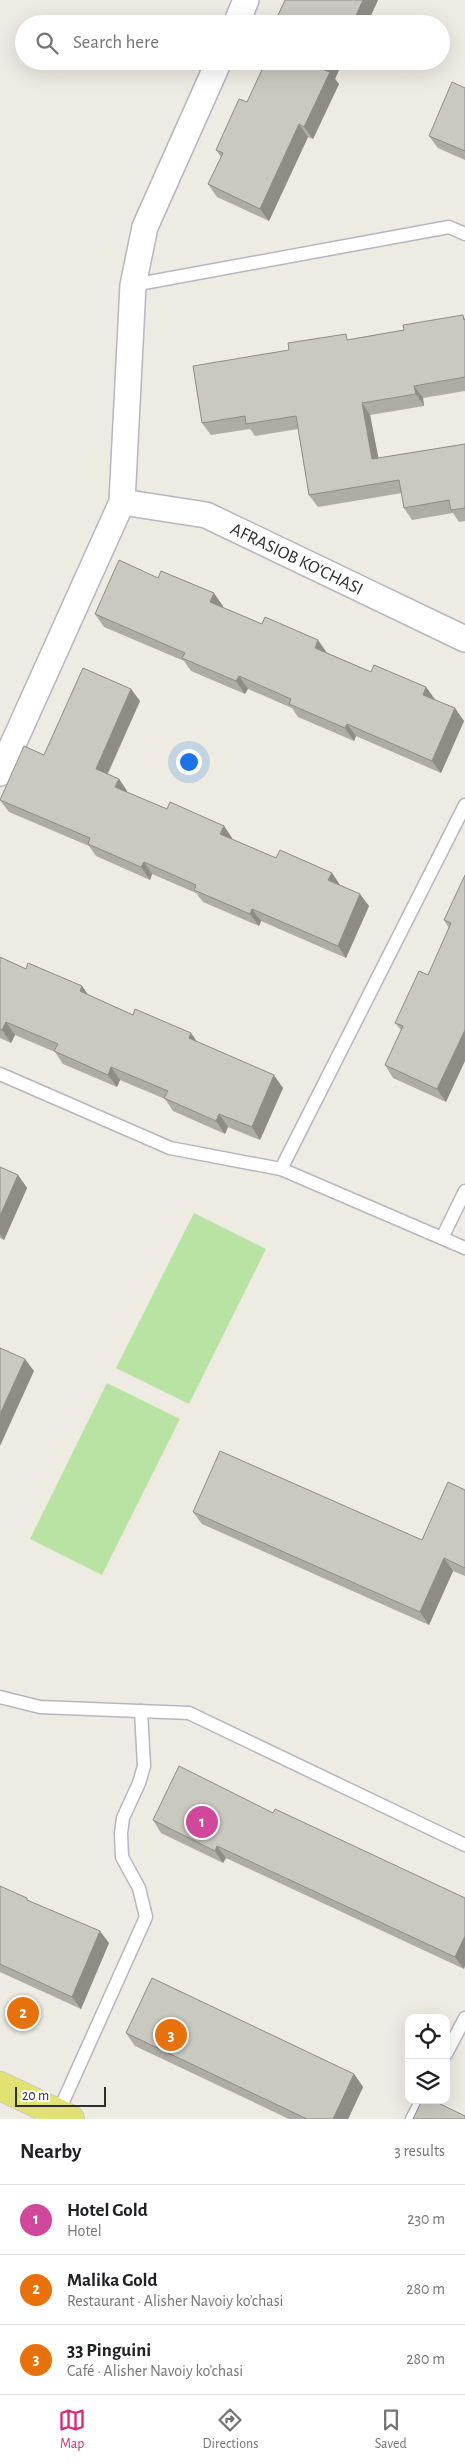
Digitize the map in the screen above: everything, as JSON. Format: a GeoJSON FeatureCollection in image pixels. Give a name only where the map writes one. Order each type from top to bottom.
{"type":"FeatureCollection","features":[{"type":"Feature","properties":{"kind":"main road"},"geometry":{"type":"LineString","coordinates":[[0,2086],[64,2116]]}},
{"type":"Feature","properties":{"kind":"street"},"geometry":{"type":"LineString","coordinates":[[240,15],[246,0]]}},
{"type":"Feature","properties":{"kind":"street"},"geometry":{"type":"LineString","coordinates":[[0,773],[122,502],[134,285],[145,227],[215,70]]}},
{"type":"Feature","properties":{"kind":"street","name":"AFRASIOB KO'CHASI"},"geometry":{"type":"LineString","coordinates":[[122,502],[206,515],[465,640]]}},
{"type":"Feature","properties":{"kind":"lane"},"geometry":{"type":"LineString","coordinates":[[134,285],[449,227],[465,234]]}},
{"type":"Feature","properties":{"kind":"lane"},"geometry":{"type":"LineString","coordinates":[[281,1169],[465,805]]}},
{"type":"Feature","properties":{"kind":"lane"},"geometry":{"type":"LineString","coordinates":[[0,1074],[170,1148],[281,1169],[465,1248]]}},
{"type":"Feature","properties":{"kind":"lane"},"geometry":{"type":"LineString","coordinates":[[442,1238],[465,1191]]}},
{"type":"Feature","properties":{"kind":"lane"},"geometry":{"type":"LineString","coordinates":[[0,1697],[40,1707],[190,1713],[465,1845]]}},
{"type":"Feature","properties":{"kind":"lane"},"geometry":{"type":"LineString","coordinates":[[64,2116],[146,1917],[139,1888],[122,1857],[121,1833],[123,1818],[139,1783],[144,1766],[141,1711]]}},
{"type":"Feature","properties":{"kind":"lane"},"geometry":{"type":"LineString","coordinates":[[450,2046],[465,2018]]}},
{"type":"Feature","properties":{"kind":"lane"},"geometry":{"type":"LineString","coordinates":[[412,2119],[420,2104]]}},
{"type":"Feature","properties":{"kind":"green space"},"geometry":{"type":"Polygon","coordinates":[[[194,1213],[266,1249],[189,1404],[116,1368],[194,1213]]]}},
{"type":"Feature","properties":{"kind":"green space"},"geometry":{"type":"Polygon","coordinates":[[[107,1383],[180,1419],[102,1575],[30,1539],[107,1383]]]}},
{"type":"Feature","properties":{"kind":"building"},"geometry":{"type":"Polygon","coordinates":[[[285,0],[363,0],[356,15],[278,15],[285,0]]]}},
{"type":"Feature","properties":{"kind":"building"},"geometry":{"type":"Polygon","coordinates":[[[262,70],[324,70],[330,72],[304,127],[299,124],[260,209],[208,184],[223,153],[216,150],[239,99],[247,102],[262,70]]]}},
{"type":"Feature","properties":{"kind":"building"},"geometry":{"type":"Polygon","coordinates":[[[452,82],[465,88],[465,151],[429,136],[452,82]]]}},
{"type":"Feature","properties":{"kind":"building"},"geometry":{"type":"Polygon","coordinates":[[[463,315],[465,319],[465,377],[414,386],[416,394],[362,403],[372,459],[465,444],[465,508],[451,510],[449,500],[404,508],[399,480],[309,495],[296,416],[246,424],[245,416],[202,423],[193,366],[289,350],[288,343],[346,334],[347,340],[404,330],[403,325],[463,315]]]}},
{"type":"Feature","properties":{"kind":"building"},"geometry":{"type":"Polygon","coordinates":[[[119,560],[158,578],[161,571],[214,593],[210,602],[262,624],[265,617],[318,640],[315,648],[371,672],[374,665],[426,687],[423,695],[455,708],[432,761],[347,724],[345,728],[289,704],[291,699],[239,676],[236,681],[182,658],[185,653],[95,614],[119,560]]]}},
{"type":"Feature","properties":{"kind":"building"},"geometry":{"type":"Polygon","coordinates":[[[83,668],[131,689],[96,769],[119,779],[115,787],[167,809],[170,802],[224,826],[220,834],[276,858],[280,850],[332,873],[328,880],[360,894],[338,946],[252,909],[250,914],[194,890],[196,885],[144,862],[141,867],[88,844],[90,838],[0,800],[24,746],[44,755],[83,668]]]}},
{"type":"Feature","properties":{"kind":"building"},"geometry":{"type":"Polygon","coordinates":[[[465,875],[465,1030],[437,1089],[385,1065],[403,1026],[395,1023],[419,971],[428,975],[451,923],[444,920],[465,875]]]}},
{"type":"Feature","properties":{"kind":"building"},"geometry":{"type":"Polygon","coordinates":[[[0,957],[26,969],[28,963],[82,986],[80,991],[133,1015],[135,1009],[191,1033],[189,1038],[274,1075],[252,1127],[219,1114],[216,1121],[164,1098],[168,1091],[111,1067],[108,1075],[54,1051],[58,1044],[6,1022],[2,1030],[0,1029],[0,957]]]}},
{"type":"Feature","properties":{"kind":"building"},"geometry":{"type":"Polygon","coordinates":[[[0,1167],[18,1175],[0,1216],[0,1167]]]}},
{"type":"Feature","properties":{"kind":"building"},"geometry":{"type":"Polygon","coordinates":[[[0,1348],[25,1359],[0,1414],[0,1348]]]}},
{"type":"Feature","properties":{"kind":"building"},"geometry":{"type":"Polygon","coordinates":[[[220,1451],[422,1540],[448,1482],[465,1490],[465,1568],[444,1558],[420,1612],[193,1512],[220,1451]]]}},
{"type":"Feature","properties":{"kind":"building"},"geometry":{"type":"Polygon","coordinates":[[[179,1766],[273,1813],[275,1809],[465,1898],[465,1936],[455,1957],[217,1846],[215,1851],[153,1820],[179,1766]]]}},
{"type":"Feature","properties":{"kind":"building"},"geometry":{"type":"Polygon","coordinates":[[[0,1886],[27,1898],[27,1900],[100,1931],[72,1997],[0,1964],[0,1886]]]}},
{"type":"Feature","properties":{"kind":"building"},"geometry":{"type":"Polygon","coordinates":[[[152,1978],[354,2074],[333,2119],[307,2119],[126,2033],[152,1978]]]}},
{"type":"Feature","properties":{"kind":"building"},"geometry":{"type":"Polygon","coordinates":[[[420,2104],[440,2104],[465,2116],[465,2119],[413,2119],[420,2104]]]}},
{"type":"Feature","properties":{"kind":"place","name":"Hotel Gold"},"geometry":{"type":"Point","coordinates":[202,1822]}},
{"type":"Feature","properties":{"kind":"place","name":"Malika Gold"},"geometry":{"type":"Point","coordinates":[23,2013]}},
{"type":"Feature","properties":{"kind":"place","name":"33 Pinguini"},"geometry":{"type":"Point","coordinates":[171,2035]}}]}
